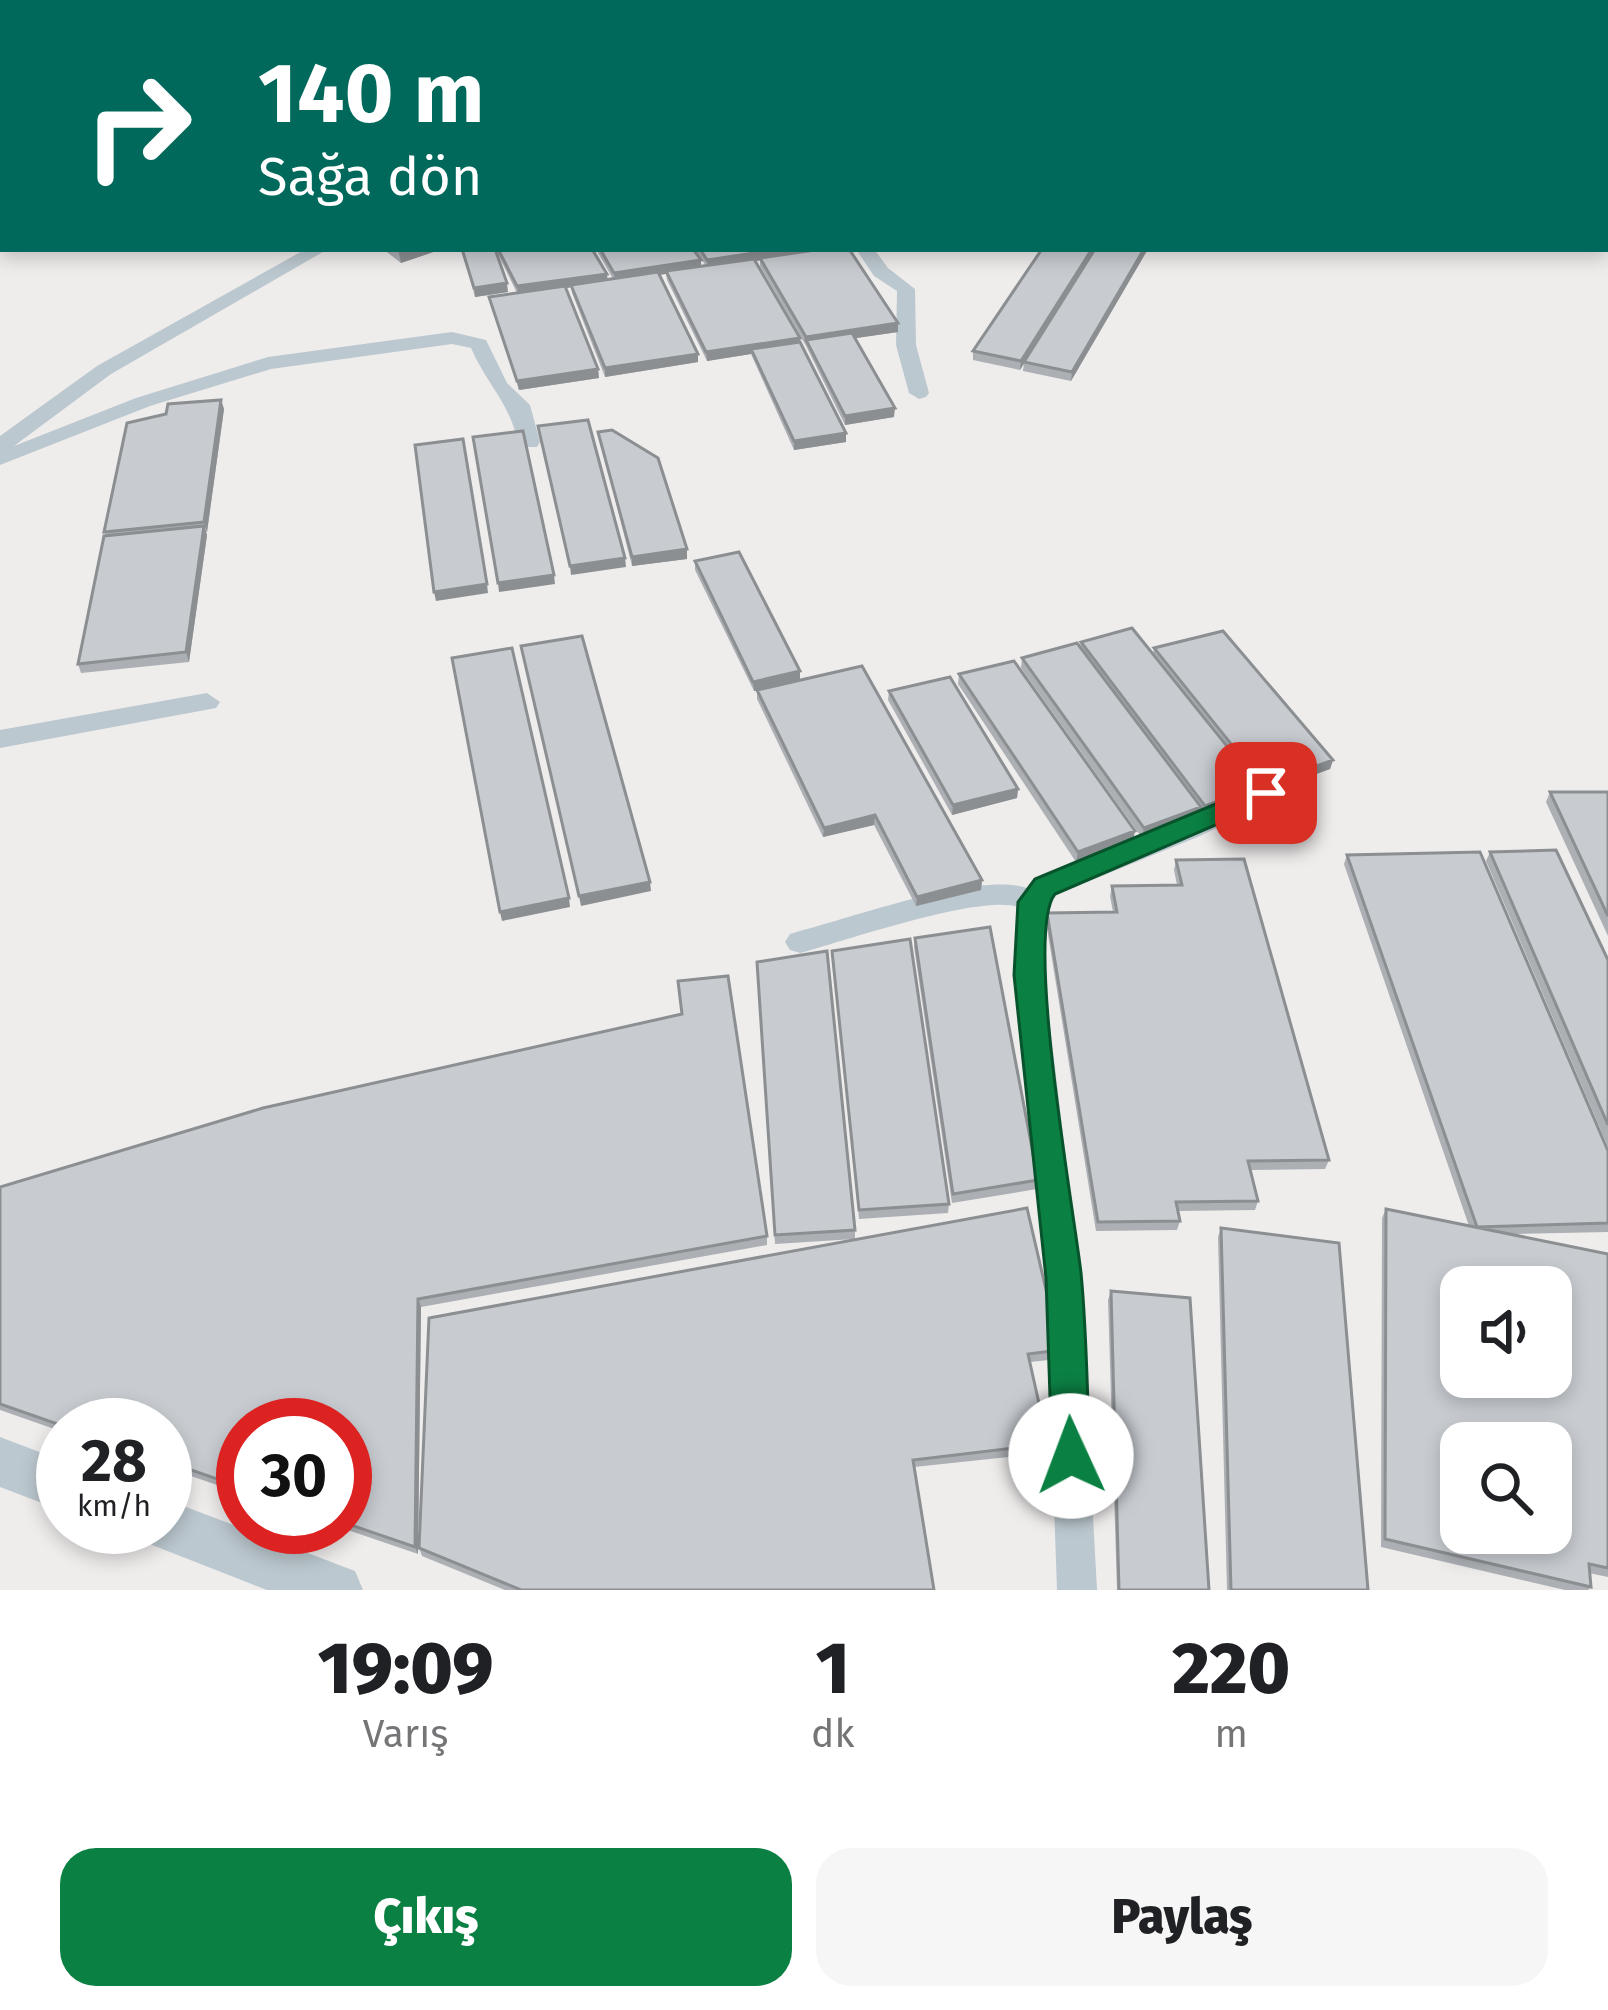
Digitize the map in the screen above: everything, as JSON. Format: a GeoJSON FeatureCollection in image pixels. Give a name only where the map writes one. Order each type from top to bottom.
{"type":"FeatureCollection","features":[{"type":"Feature","properties":{"kind":"street"},"geometry":{"type":"LineString","coordinates":[[0,446],[104,370],[314,252]]}},
{"type":"Feature","properties":{"kind":"street"},"geometry":{"type":"LineString","coordinates":[[867,252],[881,272],[906,289],[906,345],[919,393]]}},
{"type":"Feature","properties":{"kind":"street"},"geometry":{"type":"LineString","coordinates":[[0,459],[143,402],[268,363],[452,338],[479,344],[498,386],[520,405],[529,442]]}},
{"type":"Feature","properties":{"kind":"street"},"geometry":{"type":"LineString","coordinates":[[0,740],[207,702]]}},
{"type":"Feature","properties":{"kind":"street"},"geometry":{"type":"LineString","coordinates":[[1077,1590],[1064,1278],[1029,975],[1033,902],[1045,887],[1266,793]]}},
{"type":"Feature","properties":{"kind":"street"},"geometry":{"type":"LineString","coordinates":[[800,942],[968,898],[1006,892],[1033,902]]}},
{"type":"Feature","properties":{"kind":"street"},"geometry":{"type":"LineString","coordinates":[[0,1462],[36,1476]]}},
{"type":"Feature","properties":{"kind":"street"},"geometry":{"type":"LineString","coordinates":[[192,1535],[336,1590]]}},
{"type":"Feature","properties":{"kind":"building"},"geometry":{"type":"Polygon","coordinates":[[[463,252],[496,252],[507,283],[474,288],[463,252]]]}},
{"type":"Feature","properties":{"kind":"building"},"geometry":{"type":"Polygon","coordinates":[[[500,252],[594,252],[607,274],[517,286],[500,252]]]}},
{"type":"Feature","properties":{"kind":"building"},"geometry":{"type":"Polygon","coordinates":[[[602,252],[695,252],[701,260],[614,273],[602,252]]]}},
{"type":"Feature","properties":{"kind":"building"},"geometry":{"type":"Polygon","coordinates":[[[702,252],[762,252],[707,260],[702,252]]]}},
{"type":"Feature","properties":{"kind":"building"},"geometry":{"type":"Polygon","coordinates":[[[851,252],[898,323],[806,337],[760,258],[851,252]]]}},
{"type":"Feature","properties":{"kind":"building"},"geometry":{"type":"Polygon","coordinates":[[[1040,252],[1090,252],[1021,361],[973,351],[1040,252]]]}},
{"type":"Feature","properties":{"kind":"building"},"geometry":{"type":"Polygon","coordinates":[[[1093,252],[1142,252],[1072,372],[1024,362],[1093,252]]]}},
{"type":"Feature","properties":{"kind":"building"},"geometry":{"type":"Polygon","coordinates":[[[754,259],[800,338],[706,352],[666,271],[754,259]]]}},
{"type":"Feature","properties":{"kind":"building"},"geometry":{"type":"Polygon","coordinates":[[[658,272],[698,354],[605,368],[571,285],[658,272]]]}},
{"type":"Feature","properties":{"kind":"building"},"geometry":{"type":"Polygon","coordinates":[[[565,286],[598,369],[517,381],[489,297],[565,286]]]}},
{"type":"Feature","properties":{"kind":"building"},"geometry":{"type":"Polygon","coordinates":[[[852,333],[895,408],[845,416],[806,340],[852,333]]]}},
{"type":"Feature","properties":{"kind":"building"},"geometry":{"type":"Polygon","coordinates":[[[800,342],[846,433],[794,441],[751,349],[800,342]]]}},
{"type":"Feature","properties":{"kind":"building"},"geometry":{"type":"Polygon","coordinates":[[[221,400],[204,522],[104,532],[127,423],[166,414],[168,404],[221,400]]]}},
{"type":"Feature","properties":{"kind":"building"},"geometry":{"type":"Polygon","coordinates":[[[588,420],[625,558],[570,566],[538,426],[588,420]]]}},
{"type":"Feature","properties":{"kind":"building"},"geometry":{"type":"Polygon","coordinates":[[[612,430],[658,458],[687,549],[632,557],[598,432],[612,430]]]}},
{"type":"Feature","properties":{"kind":"building"},"geometry":{"type":"Polygon","coordinates":[[[523,431],[554,575],[498,583],[473,437],[523,431]]]}},
{"type":"Feature","properties":{"kind":"building"},"geometry":{"type":"Polygon","coordinates":[[[463,439],[487,584],[434,592],[415,445],[463,439]]]}},
{"type":"Feature","properties":{"kind":"building"},"geometry":{"type":"Polygon","coordinates":[[[204,526],[186,652],[78,664],[104,536],[204,526]]]}},
{"type":"Feature","properties":{"kind":"building"},"geometry":{"type":"Polygon","coordinates":[[[739,552],[800,671],[753,682],[695,561],[739,552]]]}},
{"type":"Feature","properties":{"kind":"building"},"geometry":{"type":"Polygon","coordinates":[[[1132,628],[1259,786],[1205,806],[1081,642],[1132,628]]]}},
{"type":"Feature","properties":{"kind":"building"},"geometry":{"type":"Polygon","coordinates":[[[1223,631],[1333,760],[1264,785],[1154,648],[1223,631]]]}},
{"type":"Feature","properties":{"kind":"building"},"geometry":{"type":"Polygon","coordinates":[[[582,636],[650,882],[579,896],[521,646],[582,636]]]}},
{"type":"Feature","properties":{"kind":"building"},"geometry":{"type":"Polygon","coordinates":[[[1077,643],[1201,807],[1144,828],[1022,658],[1077,643]]]}},
{"type":"Feature","properties":{"kind":"building"},"geometry":{"type":"Polygon","coordinates":[[[512,648],[569,898],[500,912],[452,658],[512,648]]]}},
{"type":"Feature","properties":{"kind":"building"},"geometry":{"type":"Polygon","coordinates":[[[1014,661],[1135,831],[1078,852],[959,674],[1014,661]]]}},
{"type":"Feature","properties":{"kind":"building"},"geometry":{"type":"Polygon","coordinates":[[[862,666],[982,880],[917,897],[875,815],[824,828],[757,690],[862,666]]]}},
{"type":"Feature","properties":{"kind":"building"},"geometry":{"type":"Polygon","coordinates":[[[950,677],[1018,789],[953,805],[889,691],[950,677]]]}},
{"type":"Feature","properties":{"kind":"building"},"geometry":{"type":"Polygon","coordinates":[[[1550,792],[1608,792],[1608,916],[1550,792]]]}},
{"type":"Feature","properties":{"kind":"building"},"geometry":{"type":"Polygon","coordinates":[[[1556,850],[1608,960],[1608,1125],[1490,852],[1556,850]]]}},
{"type":"Feature","properties":{"kind":"building"},"geometry":{"type":"Polygon","coordinates":[[[1480,852],[1608,1151],[1608,1223],[1477,1227],[1347,855],[1480,852]]]}},
{"type":"Feature","properties":{"kind":"building"},"geometry":{"type":"Polygon","coordinates":[[[1244,859],[1329,1160],[1248,1161],[1258,1201],[1176,1202],[1180,1221],[1098,1222],[1047,913],[1117,912],[1112,886],[1182,885],[1176,860],[1244,859]]]}},
{"type":"Feature","properties":{"kind":"building"},"geometry":{"type":"Polygon","coordinates":[[[990,927],[1038,1180],[953,1194],[915,938],[990,927]]]}},
{"type":"Feature","properties":{"kind":"building"},"geometry":{"type":"Polygon","coordinates":[[[910,939],[949,1204],[859,1210],[832,951],[910,939]]]}},
{"type":"Feature","properties":{"kind":"building"},"geometry":{"type":"Polygon","coordinates":[[[827,951],[855,1230],[775,1235],[757,962],[827,951]]]}},
{"type":"Feature","properties":{"kind":"building"},"geometry":{"type":"Polygon","coordinates":[[[728,976],[767,1236],[418,1299],[415,1547],[372,1532],[372,1398],[216,1398],[216,1479],[192,1470],[192,1398],[36,1398],[36,1417],[0,1404],[0,1187],[263,1108],[682,1014],[678,981],[728,976]]]}},
{"type":"Feature","properties":{"kind":"building"},"geometry":{"type":"Polygon","coordinates":[[[1027,1208],[1060,1350],[1028,1354],[1048,1444],[913,1460],[934,1590],[521,1590],[419,1548],[429,1318],[1027,1208]]]}},
{"type":"Feature","properties":{"kind":"building"},"geometry":{"type":"Polygon","coordinates":[[[1386,1209],[1608,1254],[1608,1568],[1589,1564],[1591,1587],[1449,1554],[1572,1554],[1572,1422],[1440,1422],[1440,1552],[1385,1539],[1386,1209]]]}},
{"type":"Feature","properties":{"kind":"building"},"geometry":{"type":"Polygon","coordinates":[[[1221,1228],[1339,1243],[1368,1590],[1231,1590],[1221,1228]]]}},
{"type":"Feature","properties":{"kind":"building"},"geometry":{"type":"Polygon","coordinates":[[[1111,1291],[1190,1298],[1209,1590],[1119,1590],[1111,1291]]]}},
{"type":"Feature","properties":{"kind":"route"},"geometry":{"type":"LineString","coordinates":[[1071,1456],[1064,1278],[1029,975],[1033,902],[1045,887],[1266,793]]}}]}
